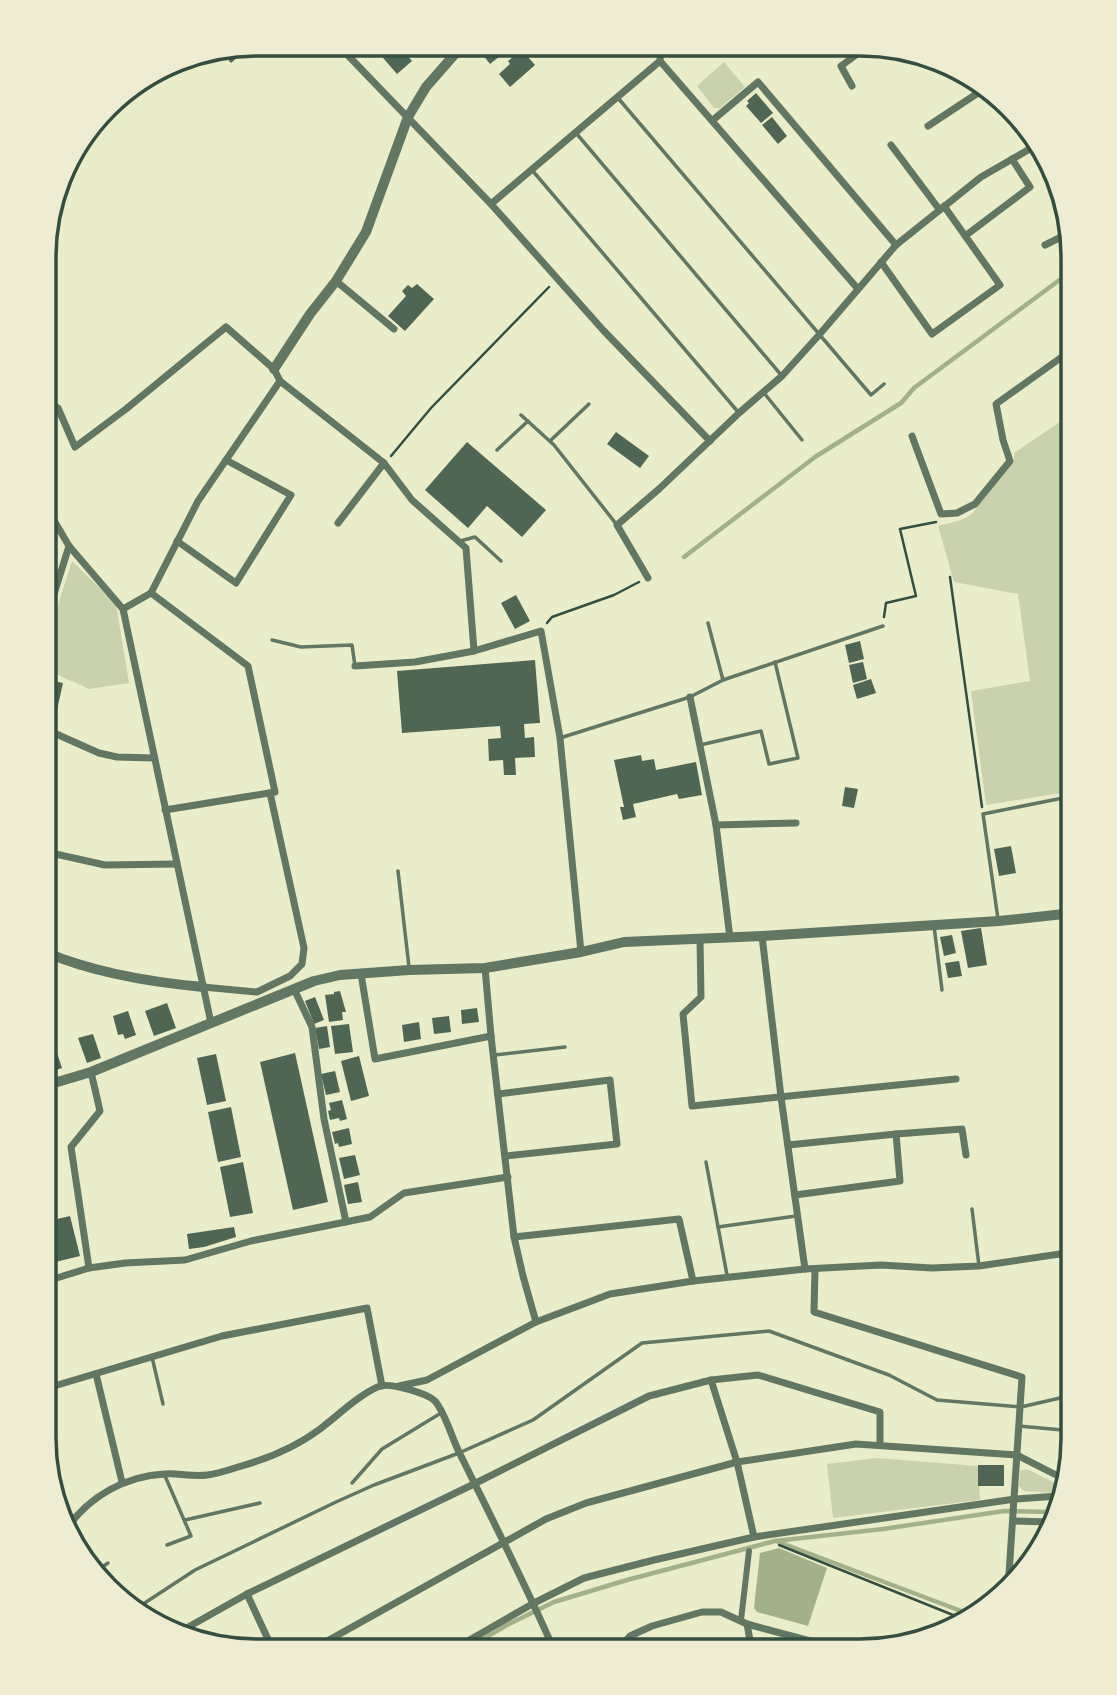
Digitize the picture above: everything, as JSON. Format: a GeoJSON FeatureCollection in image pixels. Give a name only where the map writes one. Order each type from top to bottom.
{"type":"FeatureCollection","features":[{"type":"Feature","properties":{"kind":"street"},"geometry":{"type":"LineString","coordinates":[[349,56],[491,204],[603,330],[710,441]]}},
{"type":"Feature","properties":{"kind":"street"},"geometry":{"type":"LineString","coordinates":[[274,369],[310,314],[336,281],[366,232],[408,117],[426,87],[453,56]]}},
{"type":"Feature","properties":{"kind":"street"},"geometry":{"type":"LineString","coordinates":[[491,204],[618,98],[660,61],[660,56]]}},
{"type":"Feature","properties":{"kind":"street"},"geometry":{"type":"LineString","coordinates":[[852,86],[841,66],[854,56]]}},
{"type":"Feature","properties":{"kind":"street"},"geometry":{"type":"LineString","coordinates":[[660,61],[858,289]]}},
{"type":"Feature","properties":{"kind":"street"},"geometry":{"type":"LineString","coordinates":[[713,120],[758,82],[896,245]]}},
{"type":"Feature","properties":{"kind":"street"},"geometry":{"type":"LineString","coordinates":[[928,126],[976,94]]}},
{"type":"Feature","properties":{"kind":"street"},"geometry":{"type":"LineString","coordinates":[[881,262],[932,334],[1000,285],[965,236],[891,145]]}},
{"type":"Feature","properties":{"kind":"street"},"geometry":{"type":"LineString","coordinates":[[648,578],[617,525],[782,376],[896,245],[981,177],[1029,149]]}},
{"type":"Feature","properties":{"kind":"street"},"geometry":{"type":"LineString","coordinates":[[965,236],[1030,187],[1012,159]]}},
{"type":"Feature","properties":{"kind":"street"},"geometry":{"type":"LineString","coordinates":[[1045,245],[1060,238]]}},
{"type":"Feature","properties":{"kind":"street"},"geometry":{"type":"LineString","coordinates":[[336,281],[394,329]]}},
{"type":"Feature","properties":{"kind":"street"},"geometry":{"type":"LineString","coordinates":[[56,407],[75,447],[226,327],[274,369],[280,381],[384,464],[412,500],[466,548],[474,651]]}},
{"type":"Feature","properties":{"kind":"street"},"geometry":{"type":"LineString","coordinates":[[912,436],[941,514],[957,513],[975,504],[1010,461],[996,404],[1061,358]]}},
{"type":"Feature","properties":{"kind":"street"},"geometry":{"type":"LineString","coordinates":[[123,609],[151,593],[198,500],[280,381]]}},
{"type":"Feature","properties":{"kind":"street"},"geometry":{"type":"LineString","coordinates":[[177,541],[236,583],[291,495],[226,460]]}},
{"type":"Feature","properties":{"kind":"street"},"geometry":{"type":"LineString","coordinates":[[338,523],[384,464]]}},
{"type":"Feature","properties":{"kind":"street"},"geometry":{"type":"LineString","coordinates":[[56,524],[69,546],[123,609],[211,1023]]}},
{"type":"Feature","properties":{"kind":"street"},"geometry":{"type":"LineString","coordinates":[[56,588],[69,546]]}},
{"type":"Feature","properties":{"kind":"street"},"geometry":{"type":"LineString","coordinates":[[151,593],[248,666],[275,792],[165,810]]}},
{"type":"Feature","properties":{"kind":"street"},"geometry":{"type":"LineString","coordinates":[[355,666],[415,662],[474,651],[541,631],[560,738],[581,952]]}},
{"type":"Feature","properties":{"kind":"street"},"geometry":{"type":"LineString","coordinates":[[690,697],[716,825],[730,938]]}},
{"type":"Feature","properties":{"kind":"street"},"geometry":{"type":"LineString","coordinates":[[56,734],[99,753],[117,757],[154,758]]}},
{"type":"Feature","properties":{"kind":"street"},"geometry":{"type":"LineString","coordinates":[[56,956],[99,970],[152,982],[203,988],[257,992],[290,976],[302,964],[304,948],[270,793]]}},
{"type":"Feature","properties":{"kind":"street"},"geometry":{"type":"LineString","coordinates":[[716,825],[796,823]]}},
{"type":"Feature","properties":{"kind":"street"},"geometry":{"type":"LineString","coordinates":[[56,853],[106,865],[177,864]]}},
{"type":"Feature","properties":{"kind":"street"},"geometry":{"type":"LineString","coordinates":[[56,1082],[91,1072],[314,981],[340,975],[485,968],[624,942],[999,921],[1061,914]]}},
{"type":"Feature","properties":{"kind":"street"},"geometry":{"type":"LineString","coordinates":[[762,936],[805,1269]]}},
{"type":"Feature","properties":{"kind":"street"},"geometry":{"type":"LineString","coordinates":[[700,939],[701,997],[683,1014],[691,1106],[956,1079]]}},
{"type":"Feature","properties":{"kind":"street"},"geometry":{"type":"LineString","coordinates":[[485,968],[514,1237],[536,1322]]}},
{"type":"Feature","properties":{"kind":"street"},"geometry":{"type":"LineString","coordinates":[[361,974],[375,1059],[491,1036]]}},
{"type":"Feature","properties":{"kind":"street"},"geometry":{"type":"LineString","coordinates":[[294,989],[312,1027],[324,1119],[346,1222]]}},
{"type":"Feature","properties":{"kind":"street"},"geometry":{"type":"LineString","coordinates":[[89,1268],[71,1147],[100,1111],[91,1072]]}},
{"type":"Feature","properties":{"kind":"street"},"geometry":{"type":"LineString","coordinates":[[498,1094],[610,1080],[613,1106],[617,1144],[505,1156]]}},
{"type":"Feature","properties":{"kind":"street"},"geometry":{"type":"LineString","coordinates":[[788,1145],[962,1129],[966,1155]]}},
{"type":"Feature","properties":{"kind":"street"},"geometry":{"type":"LineString","coordinates":[[795,1195],[900,1181],[896,1134]]}},
{"type":"Feature","properties":{"kind":"street"},"geometry":{"type":"LineString","coordinates":[[56,1278],[89,1268],[125,1262],[185,1260],[251,1241],[370,1217],[404,1193],[508,1177]]}},
{"type":"Feature","properties":{"kind":"street"},"geometry":{"type":"LineString","coordinates":[[514,1237],[679,1219],[693,1281]]}},
{"type":"Feature","properties":{"kind":"street"},"geometry":{"type":"LineString","coordinates":[[73,1519],[93,1499],[122,1482],[164,1474],[208,1475],[240,1467],[293,1447],[382,1385],[399,1386],[427,1380],[536,1322],[610,1294],[693,1281],[805,1269],[881,1265],[932,1268],[979,1266],[1061,1254]]}},
{"type":"Feature","properties":{"kind":"street"},"geometry":{"type":"LineString","coordinates":[[815,1269],[814,1312],[1023,1377],[1009,1573]]}},
{"type":"Feature","properties":{"kind":"street"},"geometry":{"type":"LineString","coordinates":[[56,1386],[222,1336],[367,1308],[382,1385]]}},
{"type":"Feature","properties":{"kind":"street"},"geometry":{"type":"LineString","coordinates":[[96,1374],[122,1482]]}},
{"type":"Feature","properties":{"kind":"street"},"geometry":{"type":"LineString","coordinates":[[189,1627],[247,1594],[649,1396],[711,1380],[758,1375],[880,1412],[880,1444]]}},
{"type":"Feature","properties":{"kind":"street"},"geometry":{"type":"LineString","coordinates":[[711,1380],[737,1462],[754,1536]]}},
{"type":"Feature","properties":{"kind":"street"},"geometry":{"type":"LineString","coordinates":[[399,1386],[434,1400],[505,1541],[549,1639]]}},
{"type":"Feature","properties":{"kind":"street"},"geometry":{"type":"LineString","coordinates":[[331,1639],[546,1519],[586,1503],[737,1462],[856,1444],[880,1444],[1017,1455],[1057,1476]]}},
{"type":"Feature","properties":{"kind":"street"},"geometry":{"type":"LineString","coordinates":[[471,1639],[584,1578],[754,1536],[1052,1497]]}},
{"type":"Feature","properties":{"kind":"street"},"geometry":{"type":"LineString","coordinates":[[1014,1518],[1042,1521]]}},
{"type":"Feature","properties":{"kind":"street"},"geometry":{"type":"LineString","coordinates":[[749,1551],[744,1622],[749,1639]]}},
{"type":"Feature","properties":{"kind":"street"},"geometry":{"type":"LineString","coordinates":[[247,1594],[268,1639]]}},
{"type":"Feature","properties":{"kind":"street"},"geometry":{"type":"LineString","coordinates":[[627,1639],[652,1626],[702,1612],[720,1612],[800,1639]]}},
{"type":"Feature","properties":{"kind":"lane"},"geometry":{"type":"LineString","coordinates":[[618,98],[871,395],[884,384]]}},
{"type":"Feature","properties":{"kind":"lane"},"geometry":{"type":"LineString","coordinates":[[576,133],[782,376]]}},
{"type":"Feature","properties":{"kind":"lane"},"geometry":{"type":"LineString","coordinates":[[532,170],[739,413]]}},
{"type":"Feature","properties":{"kind":"lane"},"geometry":{"type":"LineString","coordinates":[[763,392],[803,440]]}},
{"type":"Feature","properties":{"kind":"lane"},"geometry":{"type":"LineString","coordinates":[[550,441],[589,404]]}},
{"type":"Feature","properties":{"kind":"lane"},"geometry":{"type":"LineString","coordinates":[[521,415],[550,441],[617,525]]}},
{"type":"Feature","properties":{"kind":"lane"},"geometry":{"type":"LineString","coordinates":[[497,450],[528,421]]}},
{"type":"Feature","properties":{"kind":"lane"},"geometry":{"type":"LineString","coordinates":[[457,541],[475,537],[501,561]]}},
{"type":"Feature","properties":{"kind":"lane"},"geometry":{"type":"LineString","coordinates":[[708,623],[723,680]]}},
{"type":"Feature","properties":{"kind":"lane"},"geometry":{"type":"LineString","coordinates":[[560,738],[690,697],[723,680],[883,626]]}},
{"type":"Feature","properties":{"kind":"lane"},"geometry":{"type":"LineString","coordinates":[[272,640],[301,647],[352,645],[355,666]]}},
{"type":"Feature","properties":{"kind":"lane"},"geometry":{"type":"LineString","coordinates":[[700,745],[761,731],[769,764],[798,758],[775,662]]}},
{"type":"Feature","properties":{"kind":"lane"},"geometry":{"type":"LineString","coordinates":[[999,921],[983,814],[1061,798]]}},
{"type":"Feature","properties":{"kind":"lane"},"geometry":{"type":"LineString","coordinates":[[398,871],[410,970]]}},
{"type":"Feature","properties":{"kind":"lane"},"geometry":{"type":"LineString","coordinates":[[934,925],[942,989]]}},
{"type":"Feature","properties":{"kind":"lane"},"geometry":{"type":"LineString","coordinates":[[493,1056],[565,1047]]}},
{"type":"Feature","properties":{"kind":"lane"},"geometry":{"type":"LineString","coordinates":[[706,1163],[728,1278]]}},
{"type":"Feature","properties":{"kind":"lane"},"geometry":{"type":"LineString","coordinates":[[972,1209],[979,1266]]}},
{"type":"Feature","properties":{"kind":"lane"},"geometry":{"type":"LineString","coordinates":[[718,1227],[797,1216]]}},
{"type":"Feature","properties":{"kind":"lane"},"geometry":{"type":"LineString","coordinates":[[144,1603],[195,1570],[335,1502],[459,1453],[533,1420],[642,1343],[769,1331],[889,1376],[937,1400],[1021,1408],[1061,1398]]}},
{"type":"Feature","properties":{"kind":"lane"},"geometry":{"type":"LineString","coordinates":[[152,1357],[163,1404]]}},
{"type":"Feature","properties":{"kind":"lane"},"geometry":{"type":"LineString","coordinates":[[352,1483],[382,1448],[441,1413]]}},
{"type":"Feature","properties":{"kind":"lane"},"geometry":{"type":"LineString","coordinates":[[1019,1426],[1061,1430]]}},
{"type":"Feature","properties":{"kind":"lane"},"geometry":{"type":"LineString","coordinates":[[164,1474],[191,1536],[167,1545]]}},
{"type":"Feature","properties":{"kind":"lane"},"geometry":{"type":"LineString","coordinates":[[185,1520],[260,1503]]}},
{"type":"Feature","properties":{"kind":"lane"},"geometry":{"type":"LineString","coordinates":[[103,1566],[108,1563]]}},
{"type":"Feature","properties":{"kind":"path"},"geometry":{"type":"LineString","coordinates":[[384,464],[431,408],[557,278]]}},
{"type":"Feature","properties":{"kind":"path"},"geometry":{"type":"LineString","coordinates":[[883,626],[886,603],[916,596],[900,529],[937,522]]}},
{"type":"Feature","properties":{"kind":"path"},"geometry":{"type":"LineString","coordinates":[[950,577],[983,814]]}},
{"type":"Feature","properties":{"kind":"path"},"geometry":{"type":"LineString","coordinates":[[541,631],[552,617],[614,595],[648,578]]}},
{"type":"Feature","properties":{"kind":"path"},"geometry":{"type":"LineString","coordinates":[[776,1544],[954,1615]]}},
{"type":"Feature","properties":{"kind":"shaded area"},"geometry":{"type":"Polygon","coordinates":[[[724,62],[745,87],[720,108],[714,108],[697,86],[724,62]]]}},
{"type":"Feature","properties":{"kind":"shaded area"},"geometry":{"type":"Polygon","coordinates":[[[1061,421],[1061,793],[986,805],[971,691],[1030,681],[1018,594],[954,582],[938,526],[972,513],[1014,460],[1014,453],[1061,421]]]}},
{"type":"Feature","properties":{"kind":"shaded area"},"geometry":{"type":"Polygon","coordinates":[[[72,561],[116,604],[129,683],[89,689],[56,674],[56,611],[72,561]]]}},
{"type":"Feature","properties":{"kind":"shaded area"},"geometry":{"type":"Polygon","coordinates":[[[877,1458],[978,1466],[980,1500],[833,1518],[827,1464],[877,1458]]]}},
{"type":"Feature","properties":{"kind":"shaded area"},"geometry":{"type":"Polygon","coordinates":[[[1027,1469],[1055,1483],[1053,1493],[1024,1491],[1019,1486],[1020,1471],[1027,1469]]]}},
{"type":"Feature","properties":{"kind":"shaded area"},"geometry":{"type":"Polygon","coordinates":[[[779,1548],[827,1568],[808,1626],[757,1612],[754,1608],[760,1553],[779,1548]]]}},
{"type":"Feature","properties":{"kind":"building"},"geometry":{"type":"Polygon","coordinates":[[[381,56],[408,56],[412,61],[397,74],[381,56]]]}},
{"type":"Feature","properties":{"kind":"building"},"geometry":{"type":"Polygon","coordinates":[[[484,56],[500,56],[490,64],[484,56]]]}},
{"type":"Feature","properties":{"kind":"building"},"geometry":{"type":"Polygon","coordinates":[[[514,56],[527,56],[535,65],[510,87],[499,74],[510,64],[508,61],[514,56]]]}},
{"type":"Feature","properties":{"kind":"building"},"geometry":{"type":"Polygon","coordinates":[[[756,93],[773,113],[761,123],[746,106],[749,103],[747,101],[756,93]]]}},
{"type":"Feature","properties":{"kind":"building"},"geometry":{"type":"Polygon","coordinates":[[[772,117],[787,136],[778,144],[762,125],[772,117]]]}},
{"type":"Feature","properties":{"kind":"building"},"geometry":{"type":"Polygon","coordinates":[[[417,284],[434,299],[405,331],[388,316],[406,296],[402,291],[408,285],[412,288],[417,284]]]}},
{"type":"Feature","properties":{"kind":"building"},"geometry":{"type":"Polygon","coordinates":[[[616,432],[649,456],[640,468],[607,444],[616,432]]]}},
{"type":"Feature","properties":{"kind":"building"},"geometry":{"type":"Polygon","coordinates":[[[467,442],[546,510],[522,537],[487,506],[468,528],[425,490],[467,442]]]}},
{"type":"Feature","properties":{"kind":"building"},"geometry":{"type":"Polygon","coordinates":[[[516,595],[530,621],[515,629],[501,603],[516,595]]]}},
{"type":"Feature","properties":{"kind":"building"},"geometry":{"type":"Polygon","coordinates":[[[860,641],[864,659],[849,663],[845,645],[860,641]]]}},
{"type":"Feature","properties":{"kind":"building"},"geometry":{"type":"Polygon","coordinates":[[[535,660],[540,723],[524,724],[525,738],[534,737],[535,757],[515,758],[516,775],[504,775],[503,760],[489,761],[488,739],[501,738],[500,726],[402,733],[397,671],[535,660]]]}},
{"type":"Feature","properties":{"kind":"building"},"geometry":{"type":"Polygon","coordinates":[[[863,662],[867,679],[853,683],[849,665],[863,662]]]}},
{"type":"Feature","properties":{"kind":"building"},"geometry":{"type":"Polygon","coordinates":[[[871,679],[876,693],[857,699],[853,685],[871,679]]]}},
{"type":"Feature","properties":{"kind":"building"},"geometry":{"type":"Polygon","coordinates":[[[56,681],[63,683],[56,710],[56,681]]]}},
{"type":"Feature","properties":{"kind":"building"},"geometry":{"type":"Polygon","coordinates":[[[641,755],[642,761],[654,759],[656,770],[696,762],[702,795],[679,799],[677,794],[633,804],[636,817],[623,820],[620,807],[624,807],[614,760],[641,755]]]}},
{"type":"Feature","properties":{"kind":"building"},"geometry":{"type":"Polygon","coordinates":[[[845,787],[858,789],[854,808],[842,806],[845,787]]]}},
{"type":"Feature","properties":{"kind":"building"},"geometry":{"type":"Polygon","coordinates":[[[1011,846],[1016,873],[999,876],[994,849],[1011,846]]]}},
{"type":"Feature","properties":{"kind":"building"},"geometry":{"type":"Polygon","coordinates":[[[981,928],[987,965],[968,968],[961,931],[981,928]]]}},
{"type":"Feature","properties":{"kind":"building"},"geometry":{"type":"Polygon","coordinates":[[[952,935],[956,953],[944,956],[940,937],[952,935]]]}},
{"type":"Feature","properties":{"kind":"building"},"geometry":{"type":"Polygon","coordinates":[[[959,961],[962,976],[948,978],[945,963],[959,961]]]}},
{"type":"Feature","properties":{"kind":"building"},"geometry":{"type":"Polygon","coordinates":[[[340,991],[346,1012],[342,1012],[343,1020],[329,1022],[325,995],[340,991]]]}},
{"type":"Feature","properties":{"kind":"building"},"geometry":{"type":"Polygon","coordinates":[[[315,997],[324,1020],[314,1024],[305,1001],[315,997]]]}},
{"type":"Feature","properties":{"kind":"building"},"geometry":{"type":"Polygon","coordinates":[[[167,1003],[176,1028],[154,1036],[145,1011],[167,1003]]]}},
{"type":"Feature","properties":{"kind":"building"},"geometry":{"type":"Polygon","coordinates":[[[477,1008],[479,1022],[462,1024],[461,1010],[477,1008]]]}},
{"type":"Feature","properties":{"kind":"building"},"geometry":{"type":"Polygon","coordinates":[[[128,1011],[136,1035],[125,1039],[123,1034],[118,1035],[113,1016],[128,1011]]]}},
{"type":"Feature","properties":{"kind":"building"},"geometry":{"type":"Polygon","coordinates":[[[449,1016],[451,1032],[434,1034],[432,1018],[449,1016]]]}},
{"type":"Feature","properties":{"kind":"building"},"geometry":{"type":"Polygon","coordinates":[[[419,1022],[421,1039],[404,1042],[402,1025],[419,1022]]]}},
{"type":"Feature","properties":{"kind":"building"},"geometry":{"type":"Polygon","coordinates":[[[349,1024],[353,1052],[335,1054],[331,1026],[349,1024]]]}},
{"type":"Feature","properties":{"kind":"building"},"geometry":{"type":"Polygon","coordinates":[[[327,1026],[330,1047],[319,1049],[315,1028],[327,1026]]]}},
{"type":"Feature","properties":{"kind":"building"},"geometry":{"type":"Polygon","coordinates":[[[93,1034],[101,1058],[87,1063],[78,1038],[93,1034]]]}},
{"type":"Feature","properties":{"kind":"building"},"geometry":{"type":"Polygon","coordinates":[[[56,1050],[62,1068],[56,1070],[56,1050]]]}},
{"type":"Feature","properties":{"kind":"building"},"geometry":{"type":"Polygon","coordinates":[[[295,1053],[328,1202],[293,1210],[260,1062],[295,1053]]]}},
{"type":"Feature","properties":{"kind":"building"},"geometry":{"type":"Polygon","coordinates":[[[216,1054],[226,1101],[207,1105],[197,1058],[216,1054]]]}},
{"type":"Feature","properties":{"kind":"building"},"geometry":{"type":"Polygon","coordinates":[[[359,1056],[369,1096],[351,1101],[341,1061],[359,1056]]]}},
{"type":"Feature","properties":{"kind":"building"},"geometry":{"type":"Polygon","coordinates":[[[335,1071],[340,1092],[326,1095],[321,1074],[335,1071]]]}},
{"type":"Feature","properties":{"kind":"building"},"geometry":{"type":"Polygon","coordinates":[[[342,1100],[347,1119],[330,1120],[329,1103],[342,1100]]]}},
{"type":"Feature","properties":{"kind":"building"},"geometry":{"type":"Polygon","coordinates":[[[231,1107],[241,1157],[218,1162],[208,1112],[231,1107]]]}},
{"type":"Feature","properties":{"kind":"building"},"geometry":{"type":"Polygon","coordinates":[[[349,1128],[352,1144],[339,1147],[338,1143],[335,1144],[332,1132],[349,1128]]]}},
{"type":"Feature","properties":{"kind":"building"},"geometry":{"type":"Polygon","coordinates":[[[355,1155],[360,1175],[344,1179],[339,1158],[355,1155]]]}},
{"type":"Feature","properties":{"kind":"building"},"geometry":{"type":"Polygon","coordinates":[[[243,1162],[253,1213],[230,1217],[220,1167],[243,1162]]]}},
{"type":"Feature","properties":{"kind":"building"},"geometry":{"type":"Polygon","coordinates":[[[358,1182],[362,1202],[348,1204],[344,1185],[358,1182]]]}},
{"type":"Feature","properties":{"kind":"building"},"geometry":{"type":"Polygon","coordinates":[[[70,1216],[80,1256],[56,1262],[56,1219],[70,1216]]]}},
{"type":"Feature","properties":{"kind":"building"},"geometry":{"type":"Polygon","coordinates":[[[234,1227],[236,1237],[189,1249],[187,1234],[234,1227]]]}},
{"type":"Feature","properties":{"kind":"building"},"geometry":{"type":"Polygon","coordinates":[[[978,1465],[1004,1465],[1004,1486],[978,1486],[978,1465]]]}},
{"type":"Feature","properties":{"kind":"waterway"},"geometry":{"type":"LineString","coordinates":[[684,557],[815,457],[901,403],[914,388],[1061,279]]}},
{"type":"Feature","properties":{"kind":"waterway"},"geometry":{"type":"LineString","coordinates":[[483,1639],[554,1602],[775,1541],[883,1529],[1004,1511],[1046,1512]]}},
{"type":"Feature","properties":{"kind":"waterway"},"geometry":{"type":"LineString","coordinates":[[776,1541],[961,1611]]}}]}
